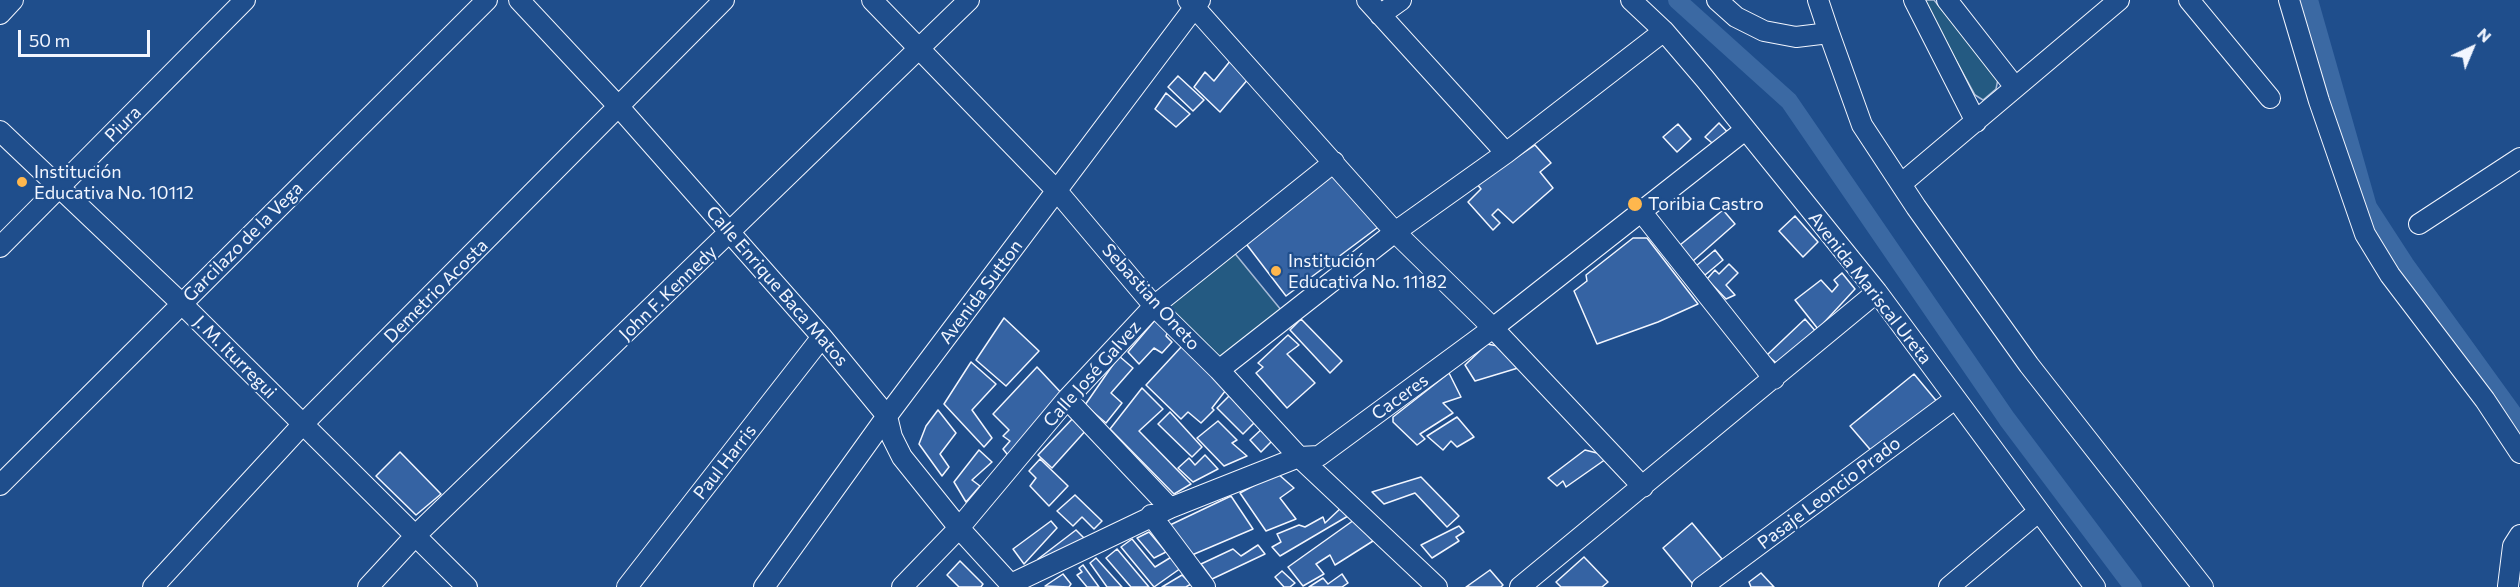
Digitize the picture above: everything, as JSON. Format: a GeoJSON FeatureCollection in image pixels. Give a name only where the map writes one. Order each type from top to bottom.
{"type":"FeatureCollection","features":[{"type":"Feature","properties":{"kind":"street"},"geometry":{"type":"LineString","coordinates":[[0,14],[13,0]]}},
{"type":"Feature","properties":{"kind":"street","name":"Piura"},"geometry":{"type":"LineString","coordinates":[[0,247],[246,0]]}},
{"type":"Feature","properties":{"kind":"street","name":"Garcilazo de la Vega"},"geometry":{"type":"LineString","coordinates":[[0,485],[488,0]]}},
{"type":"Feature","properties":{"kind":"street","name":"Calle Enrique Baca Matos"},"geometry":{"type":"LineString","coordinates":[[519,0],[732,232],[822,337],[887,416],[892,437],[902,457],[959,528],[1012,586]]}},
{"type":"Feature","properties":{"kind":"street","name":"Demetrio Acosta"},"geometry":{"type":"LineString","coordinates":[[153,587],[303,424],[724,0]]}},
{"type":"Feature","properties":{"kind":"street","name":"Sebastian Oneto"},"geometry":{"type":"LineString","coordinates":[[872,0],[1057,191],[1154,306],[1219,370],[1299,457],[1437,587]]}},
{"type":"Feature","properties":{"kind":"street","name":"John F. Kennedy"},"geometry":{"type":"LineString","coordinates":[[368,587],[417,535],[969,0]]}},
{"type":"Feature","properties":{"kind":"street"},"geometry":{"type":"LineString","coordinates":[[1367,0],[1506,153]]}},
{"type":"Feature","properties":{"kind":"street"},"geometry":{"type":"LineString","coordinates":[[1380,15],[1401,0]]}},
{"type":"Feature","properties":{"kind":"street","name":"Avenida Mariscal Ureta"},"geometry":{"type":"LineString","coordinates":[[1631,0],[1664,32],[1876,292],[2095,587]]}},
{"type":"Feature","properties":{"kind":"street"},"geometry":{"type":"LineString","coordinates":[[1717,0],[1736,17],[1764,31],[1796,37],[1829,33]]}},
{"type":"Feature","properties":{"kind":"street"},"geometry":{"type":"LineString","coordinates":[[1818,0],[1862,125],[1901,184],[2030,365],[2203,587]]}},
{"type":"Feature","properties":{"kind":"street"},"geometry":{"type":"LineString","coordinates":[[1914,0],[1976,122]]}},
{"type":"Feature","properties":{"kind":"street"},"geometry":{"type":"LineString","coordinates":[[1947,0],[2015,87]]}},
{"type":"Feature","properties":{"kind":"street"},"geometry":{"type":"LineString","coordinates":[[1901,184],[2119,0]]}},
{"type":"Feature","properties":{"kind":"street"},"geometry":{"type":"LineString","coordinates":[[2188,0],[2270,98]]}},
{"type":"Feature","properties":{"kind":"street"},"geometry":{"type":"LineString","coordinates":[[2289,0],[2319,101],[2365,234],[2390,275],[2485,400],[2520,453]]}},
{"type":"Feature","properties":{"kind":"street"},"geometry":{"type":"LineString","coordinates":[[1194,2],[1395,232],[1493,328],[1643,487]]}},
{"type":"Feature","properties":{"kind":"street","name":"Avenida Sutton"},"geometry":{"type":"LineString","coordinates":[[764,587],[887,416],[1057,191],[1194,2]]}},
{"type":"Feature","properties":{"kind":"street"},"geometry":{"type":"LineString","coordinates":[[1219,370],[1395,232],[1506,153],[1664,32]]}},
{"type":"Feature","properties":{"kind":"street","name":"Caceres"},"geometry":{"type":"LineString","coordinates":[[1012,586],[1151,515],[1299,457],[1319,456],[1493,328],[1640,210],[1745,130]]}},
{"type":"Feature","properties":{"kind":"street","name":"J. M. Iturregui"},"geometry":{"type":"LineString","coordinates":[[0,131],[182,303],[467,587]]}},
{"type":"Feature","properties":{"kind":"street"},"geometry":{"type":"LineString","coordinates":[[2419,224],[2520,158]]}},
{"type":"Feature","properties":{"kind":"street","name":"Calle José Galvez"},"geometry":{"type":"LineString","coordinates":[[902,587],[959,528],[1067,399],[1154,306],[1334,162]]}},
{"type":"Feature","properties":{"kind":"street"},"geometry":{"type":"LineString","coordinates":[[1640,210],[1774,379]]}},
{"type":"Feature","properties":{"kind":"street"},"geometry":{"type":"LineString","coordinates":[[1520,587],[1774,379],[1876,292]]}},
{"type":"Feature","properties":{"kind":"street","name":"Paul Harris"},"geometry":{"type":"LineString","coordinates":[[627,587],[822,337]]}},
{"type":"Feature","properties":{"kind":"street"},"geometry":{"type":"LineString","coordinates":[[1067,399],[1170,508]]}},
{"type":"Feature","properties":{"kind":"street","name":"Pasaje Leoncio Prado"},"geometry":{"type":"LineString","coordinates":[[1702,587],[1955,399]]}},
{"type":"Feature","properties":{"kind":"street"},"geometry":{"type":"LineString","coordinates":[[1949,587],[2038,512]]}},
{"type":"Feature","properties":{"kind":"street"},"geometry":{"type":"LineString","coordinates":[[1151,515],[1205,587]]}},
{"type":"Feature","properties":{"kind":"street"},"geometry":{"type":"LineString","coordinates":[[2512,583],[2513,546],[2520,535]]}},
{"type":"Feature","properties":{"kind":"shaded area"},"geometry":{"type":"Polygon","coordinates":[[[1923,0],[1934,0],[1998,79],[1996,89],[1983,100],[1975,95],[1923,0]]]}},
{"type":"Feature","properties":{"kind":"shaded area"},"geometry":{"type":"Polygon","coordinates":[[[1228,245],[1286,316],[1219,370],[1154,306],[1228,245]]]}},
{"type":"Feature","properties":{"kind":"building"},"geometry":{"type":"Polygon","coordinates":[[[1231,60],[1249,78],[1220,112],[1194,87],[1205,72],[1214,81],[1231,60]]]}},
{"type":"Feature","properties":{"kind":"building"},"geometry":{"type":"Polygon","coordinates":[[[1178,76],[1204,100],[1193,111],[1168,87],[1178,76]]]}},
{"type":"Feature","properties":{"kind":"building"},"geometry":{"type":"Polygon","coordinates":[[[1166,93],[1190,114],[1176,127],[1155,109],[1166,93]]]}},
{"type":"Feature","properties":{"kind":"building"},"geometry":{"type":"Polygon","coordinates":[[[1719,123],[1731,136],[1718,148],[1705,137],[1719,123]]]}},
{"type":"Feature","properties":{"kind":"building"},"geometry":{"type":"Polygon","coordinates":[[[1678,124],[1691,139],[1677,152],[1663,137],[1678,124]]]}},
{"type":"Feature","properties":{"kind":"building"},"geometry":{"type":"Polygon","coordinates":[[[1535,145],[1551,163],[1540,172],[1553,188],[1513,223],[1498,209],[1492,215],[1500,223],[1493,230],[1468,202],[1481,189],[1477,184],[1535,145]]]}},
{"type":"Feature","properties":{"kind":"building"},"geometry":{"type":"Polygon","coordinates":[[[1336,172],[1381,225],[1286,296],[1244,241],[1336,172]]]}},
{"type":"Feature","properties":{"kind":"building"},"geometry":{"type":"Polygon","coordinates":[[[1723,210],[1735,224],[1693,261],[1680,245],[1723,210]]]}},
{"type":"Feature","properties":{"kind":"building"},"geometry":{"type":"Polygon","coordinates":[[[1795,216],[1818,242],[1803,257],[1779,231],[1795,216]]]}},
{"type":"Feature","properties":{"kind":"building"},"geometry":{"type":"Polygon","coordinates":[[[1633,238],[1647,238],[1698,304],[1658,322],[1597,344],[1574,291],[1587,281],[1586,275],[1633,238]]]}},
{"type":"Feature","properties":{"kind":"building"},"geometry":{"type":"Polygon","coordinates":[[[1715,250],[1723,260],[1705,275],[1696,266],[1715,250]]]}},
{"type":"Feature","properties":{"kind":"building"},"geometry":{"type":"Polygon","coordinates":[[[1729,264],[1738,273],[1726,285],[1735,295],[1726,299],[1707,279],[1715,270],[1719,274],[1729,264]]]}},
{"type":"Feature","properties":{"kind":"building"},"geometry":{"type":"Polygon","coordinates":[[[1842,273],[1855,289],[1818,329],[1795,300],[1821,280],[1832,292],[1838,285],[1834,280],[1842,273]]]}},
{"type":"Feature","properties":{"kind":"building"},"geometry":{"type":"Polygon","coordinates":[[[1004,318],[1039,351],[1006,386],[976,360],[1004,318]]]}},
{"type":"Feature","properties":{"kind":"building"},"geometry":{"type":"Polygon","coordinates":[[[1156,319],[1168,331],[1166,336],[1172,342],[1162,353],[1154,348],[1139,364],[1128,352],[1156,319]]]}},
{"type":"Feature","properties":{"kind":"building"},"geometry":{"type":"Polygon","coordinates":[[[1301,319],[1342,361],[1330,373],[1290,330],[1301,319]]]}},
{"type":"Feature","properties":{"kind":"building"},"geometry":{"type":"Polygon","coordinates":[[[1805,319],[1818,334],[1782,368],[1767,355],[1805,319]]]}},
{"type":"Feature","properties":{"kind":"building"},"geometry":{"type":"Polygon","coordinates":[[[1288,335],[1299,345],[1287,354],[1315,383],[1287,408],[1256,373],[1263,367],[1258,363],[1288,335]]]}},
{"type":"Feature","properties":{"kind":"building"},"geometry":{"type":"Polygon","coordinates":[[[1487,344],[1498,346],[1518,368],[1475,381],[1465,365],[1487,344]]]}},
{"type":"Feature","properties":{"kind":"building"},"geometry":{"type":"Polygon","coordinates":[[[1183,345],[1226,390],[1212,408],[1214,410],[1201,423],[1188,412],[1181,419],[1146,385],[1183,345]]]}},
{"type":"Feature","properties":{"kind":"building"},"geometry":{"type":"Polygon","coordinates":[[[1119,356],[1133,368],[1111,393],[1122,403],[1106,423],[1085,405],[1119,356]]]}},
{"type":"Feature","properties":{"kind":"building"},"geometry":{"type":"Polygon","coordinates":[[[971,362],[996,384],[972,410],[992,438],[984,447],[944,404],[971,362]]]}},
{"type":"Feature","properties":{"kind":"building"},"geometry":{"type":"Polygon","coordinates":[[[1037,367],[1066,398],[1011,459],[1003,449],[1010,441],[1003,436],[1009,430],[993,414],[1037,367]]]}},
{"type":"Feature","properties":{"kind":"building"},"geometry":{"type":"Polygon","coordinates":[[[1449,373],[1461,397],[1443,403],[1453,413],[1420,434],[1425,439],[1417,445],[1393,422],[1393,417],[1449,373]]]}},
{"type":"Feature","properties":{"kind":"building"},"geometry":{"type":"Polygon","coordinates":[[[1914,374],[1939,404],[1874,454],[1850,426],[1914,374]]]}},
{"type":"Feature","properties":{"kind":"building"},"geometry":{"type":"Polygon","coordinates":[[[1142,388],[1163,409],[1139,431],[1191,484],[1174,494],[1110,429],[1142,388]]]}},
{"type":"Feature","properties":{"kind":"building"},"geometry":{"type":"Polygon","coordinates":[[[1231,394],[1257,420],[1243,434],[1217,408],[1231,394]]]}},
{"type":"Feature","properties":{"kind":"building"},"geometry":{"type":"Polygon","coordinates":[[[938,410],[956,433],[940,454],[949,467],[942,476],[919,444],[926,426],[938,410]]]}},
{"type":"Feature","properties":{"kind":"building"},"geometry":{"type":"Polygon","coordinates":[[[1170,412],[1202,447],[1192,457],[1158,424],[1170,412]]]}},
{"type":"Feature","properties":{"kind":"building"},"geometry":{"type":"Polygon","coordinates":[[[1075,416],[1088,428],[1052,468],[1038,455],[1075,416]]]}},
{"type":"Feature","properties":{"kind":"building"},"geometry":{"type":"Polygon","coordinates":[[[1457,417],[1474,437],[1457,447],[1451,441],[1443,450],[1427,436],[1457,417]]]}},
{"type":"Feature","properties":{"kind":"building"},"geometry":{"type":"Polygon","coordinates":[[[1218,421],[1237,440],[1232,443],[1247,456],[1224,466],[1197,438],[1218,421]]]}},
{"type":"Feature","properties":{"kind":"building"},"geometry":{"type":"Polygon","coordinates":[[[1264,427],[1275,438],[1261,452],[1250,440],[1264,427]]]}},
{"type":"Feature","properties":{"kind":"building"},"geometry":{"type":"Polygon","coordinates":[[[979,450],[992,462],[972,480],[980,486],[966,502],[954,482],[979,450]]]}},
{"type":"Feature","properties":{"kind":"building"},"geometry":{"type":"Polygon","coordinates":[[[1585,450],[1601,454],[1606,459],[1566,487],[1563,481],[1557,486],[1548,478],[1585,450]]]}},
{"type":"Feature","properties":{"kind":"building"},"geometry":{"type":"Polygon","coordinates":[[[400,452],[441,494],[416,515],[376,476],[400,452]]]}},
{"type":"Feature","properties":{"kind":"building"},"geometry":{"type":"Polygon","coordinates":[[[1205,455],[1218,469],[1193,482],[1178,468],[1189,458],[1195,465],[1205,455]]]}},
{"type":"Feature","properties":{"kind":"building"},"geometry":{"type":"Polygon","coordinates":[[[1040,459],[1068,486],[1049,506],[1030,486],[1036,478],[1029,471],[1040,459]]]}},
{"type":"Feature","properties":{"kind":"building"},"geometry":{"type":"Polygon","coordinates":[[[1277,473],[1294,488],[1280,498],[1296,519],[1266,531],[1240,493],[1277,473]]]}},
{"type":"Feature","properties":{"kind":"building"},"geometry":{"type":"Polygon","coordinates":[[[1421,477],[1459,516],[1447,527],[1415,493],[1384,504],[1372,492],[1421,477]]]}},
{"type":"Feature","properties":{"kind":"building"},"geometry":{"type":"Polygon","coordinates":[[[1075,495],[1102,521],[1094,529],[1082,517],[1073,526],[1057,511],[1075,495]]]}},
{"type":"Feature","properties":{"kind":"building"},"geometry":{"type":"Polygon","coordinates":[[[1231,496],[1253,529],[1192,555],[1170,525],[1231,496]]]}},
{"type":"Feature","properties":{"kind":"building"},"geometry":{"type":"Polygon","coordinates":[[[1343,506],[1348,516],[1280,556],[1272,547],[1281,542],[1277,534],[1299,525],[1305,527],[1323,517],[1325,523],[1343,506]]]}},
{"type":"Feature","properties":{"kind":"building"},"geometry":{"type":"Polygon","coordinates":[[[1354,520],[1373,541],[1335,565],[1330,555],[1316,564],[1324,574],[1303,586],[1288,567],[1354,520]]]}},
{"type":"Feature","properties":{"kind":"building"},"geometry":{"type":"Polygon","coordinates":[[[1051,521],[1057,528],[1024,564],[1013,549],[1051,521]]]}},
{"type":"Feature","properties":{"kind":"building"},"geometry":{"type":"Polygon","coordinates":[[[1692,523],[1722,559],[1692,583],[1663,548],[1692,523]]]}},
{"type":"Feature","properties":{"kind":"building"},"geometry":{"type":"Polygon","coordinates":[[[1459,526],[1464,532],[1456,537],[1459,541],[1432,558],[1421,545],[1459,526]]]}},
{"type":"Feature","properties":{"kind":"building"},"geometry":{"type":"Polygon","coordinates":[[[1076,530],[1088,542],[1041,563],[1038,559],[1076,530]]]}},
{"type":"Feature","properties":{"kind":"building"},"geometry":{"type":"Polygon","coordinates":[[[1149,532],[1166,552],[1154,558],[1137,538],[1149,532]]]}},
{"type":"Feature","properties":{"kind":"building"},"geometry":{"type":"Polygon","coordinates":[[[1132,539],[1155,567],[1173,556],[1181,568],[1154,587],[1121,547],[1132,539]]]}},
{"type":"Feature","properties":{"kind":"building"},"geometry":{"type":"Polygon","coordinates":[[[1258,545],[1265,554],[1212,579],[1201,564],[1233,549],[1241,556],[1258,545]]]}},
{"type":"Feature","properties":{"kind":"building"},"geometry":{"type":"Polygon","coordinates":[[[1117,549],[1149,587],[1131,587],[1106,558],[1117,549]]]}},
{"type":"Feature","properties":{"kind":"building"},"geometry":{"type":"Polygon","coordinates":[[[1584,557],[1608,582],[1602,587],[1561,587],[1556,582],[1584,557]]]}},
{"type":"Feature","properties":{"kind":"building"},"geometry":{"type":"Polygon","coordinates":[[[1096,558],[1122,587],[1107,587],[1090,563],[1096,558]]]}},
{"type":"Feature","properties":{"kind":"building"},"geometry":{"type":"Polygon","coordinates":[[[960,561],[983,584],[981,587],[959,587],[947,575],[960,561]]]}},
{"type":"Feature","properties":{"kind":"building"},"geometry":{"type":"Polygon","coordinates":[[[1083,565],[1099,587],[1087,587],[1077,575],[1082,572],[1079,568],[1083,565]]]}},
{"type":"Feature","properties":{"kind":"building"},"geometry":{"type":"Polygon","coordinates":[[[1490,570],[1503,585],[1501,587],[1466,587],[1490,570]]]}},
{"type":"Feature","properties":{"kind":"building"},"geometry":{"type":"Polygon","coordinates":[[[1282,571],[1295,583],[1290,587],[1284,587],[1275,577],[1282,571]]]}},
{"type":"Feature","properties":{"kind":"building"},"geometry":{"type":"Polygon","coordinates":[[[1761,573],[1774,587],[1751,587],[1749,582],[1761,573]]]}},
{"type":"Feature","properties":{"kind":"building"},"geometry":{"type":"Polygon","coordinates":[[[1063,574],[1071,584],[1069,587],[1045,586],[1063,574]]]}},
{"type":"Feature","properties":{"kind":"building"},"geometry":{"type":"Polygon","coordinates":[[[1342,574],[1348,583],[1342,587],[1309,587],[1323,578],[1328,584],[1342,574]]]}},
{"type":"Feature","properties":{"kind":"building"},"geometry":{"type":"Polygon","coordinates":[[[1182,575],[1191,584],[1186,587],[1162,587],[1182,575]]]}},
{"type":"Feature","properties":{"kind":"waterway"},"geometry":{"type":"LineString","coordinates":[[1677,0],[1789,101],[2007,419],[2133,587]]}},
{"type":"Feature","properties":{"kind":"waterway"},"geometry":{"type":"LineString","coordinates":[[2309,0],[2368,207],[2405,264],[2520,423]]}},
{"type":"Feature","properties":{"kind":"place","name":"Institución Educativa No. 10112"},"geometry":{"type":"Point","coordinates":[22,182]}},
{"type":"Feature","properties":{"kind":"place","name":"Toribia Castro"},"geometry":{"type":"Point","coordinates":[1635,204]}},
{"type":"Feature","properties":{"kind":"place","name":"Institución Educativa No. 11182"},"geometry":{"type":"Point","coordinates":[1276,271]}}]}
